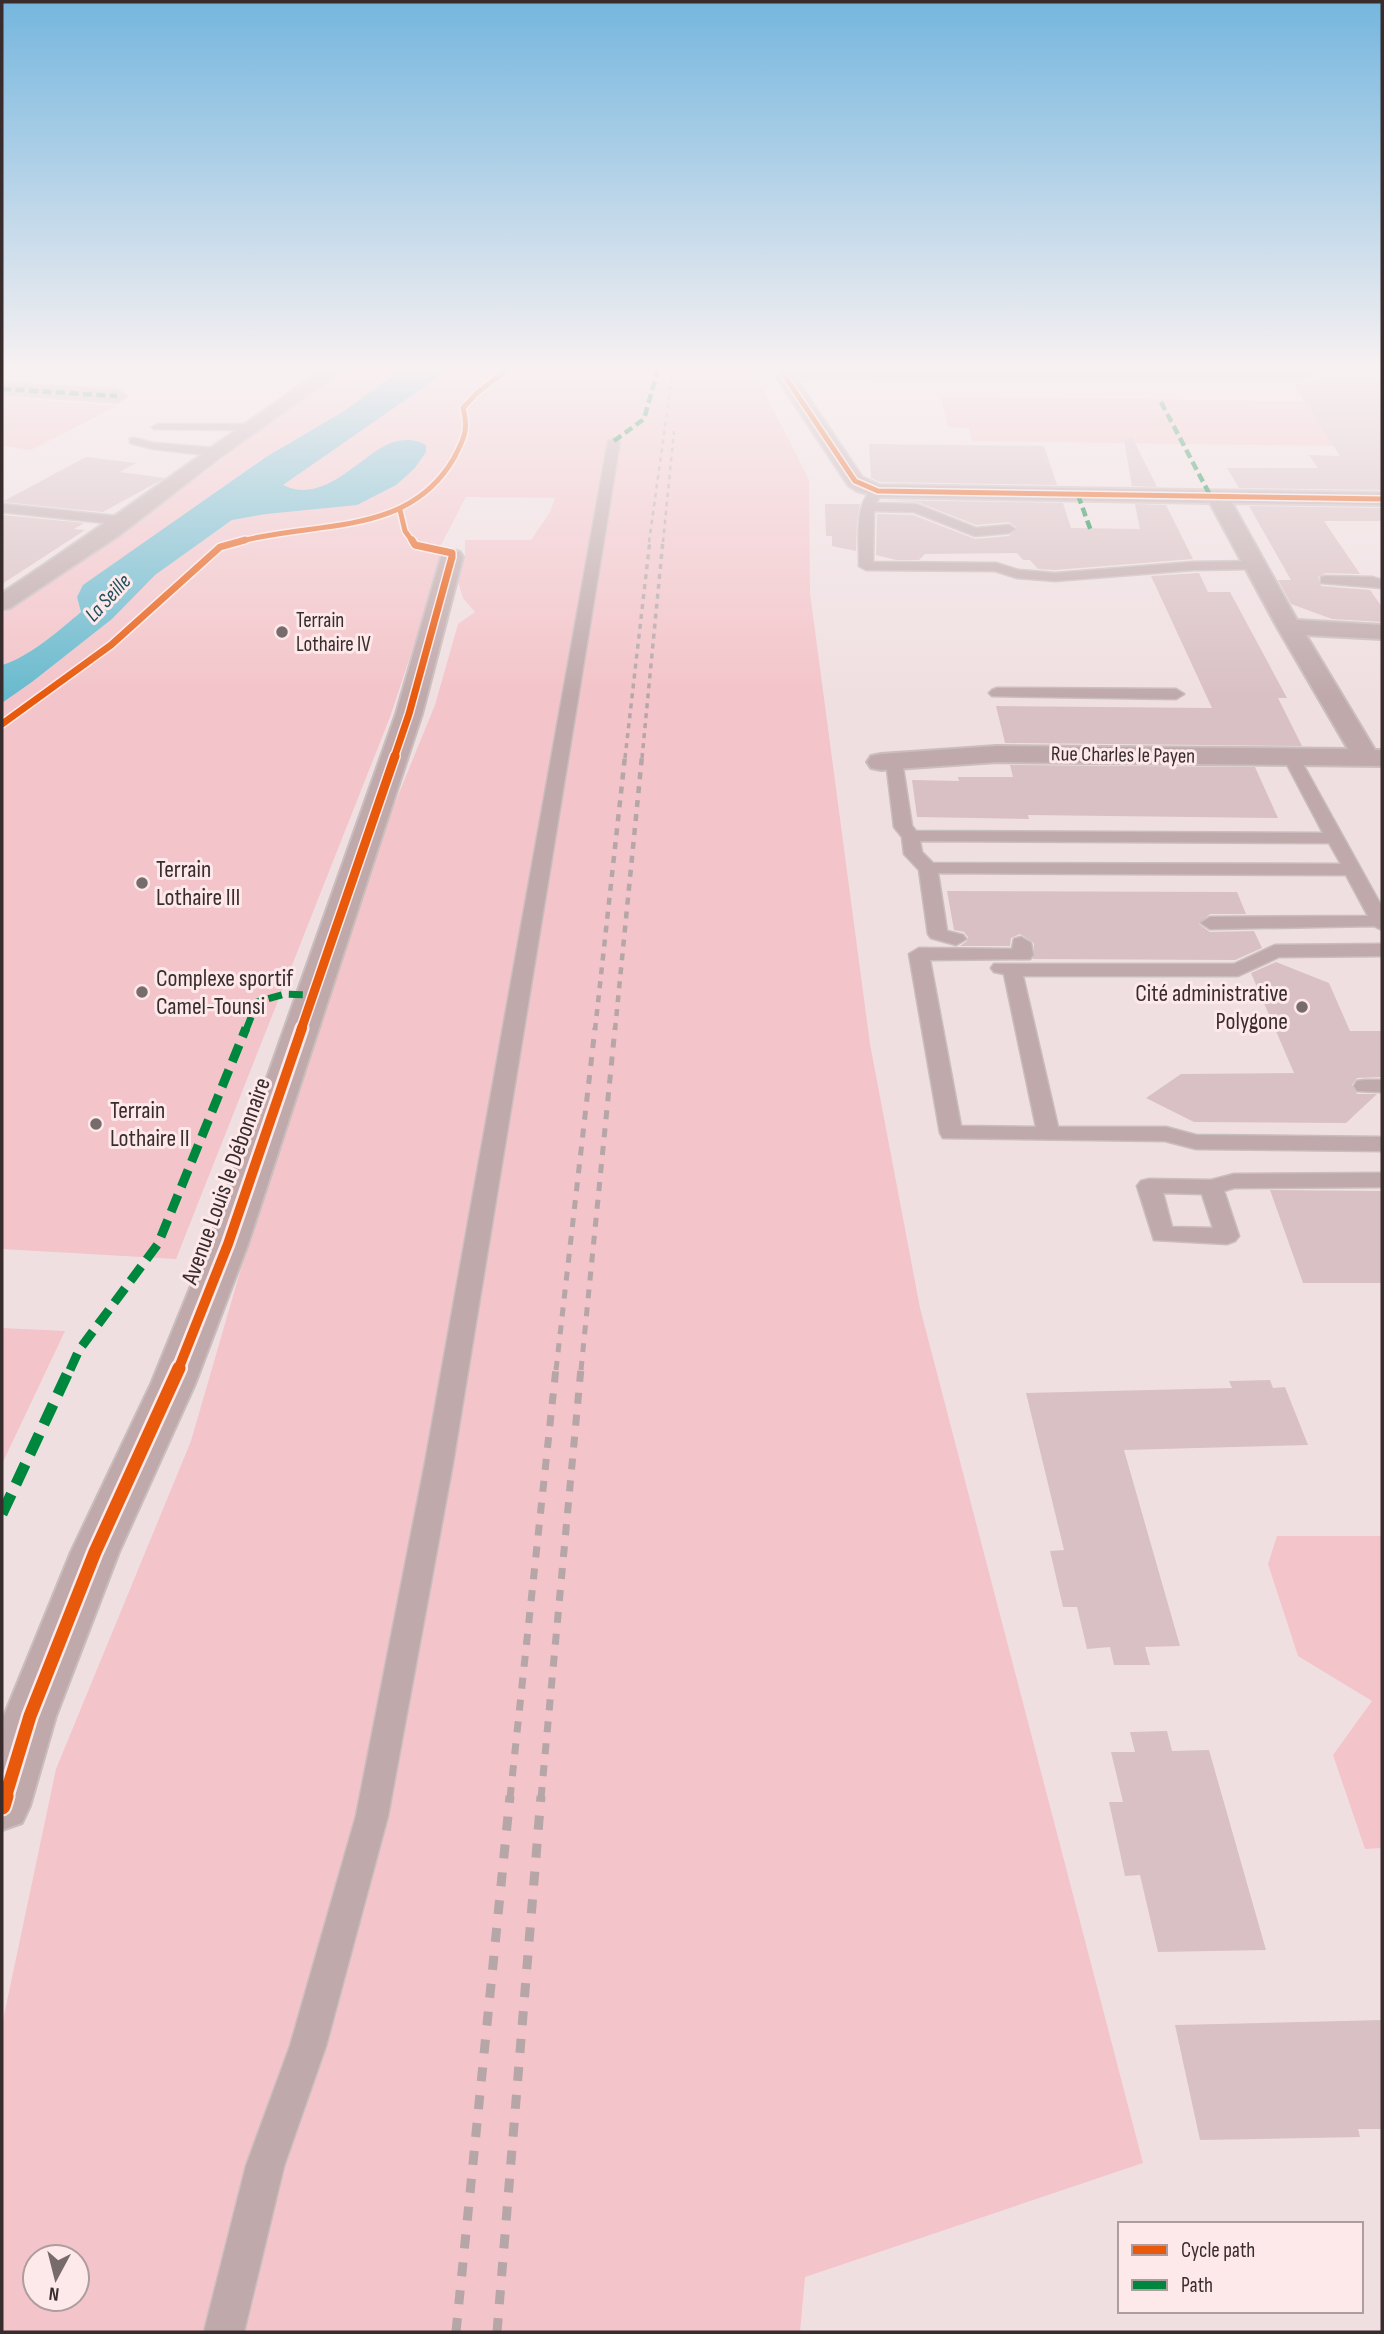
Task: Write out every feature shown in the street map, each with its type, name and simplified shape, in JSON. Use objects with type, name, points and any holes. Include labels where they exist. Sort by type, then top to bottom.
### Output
[{"type":"street","points":[[2,603],[125,520],[181,478]]},
{"type":"street","points":[[853,478],[874,499],[1382,499]]},
{"type":"street","name":"Rue Charles le Payen","points":[[1218,497],[1289,627],[1374,758]]},
{"type":"street","name":"Avenue Louis le Débonnaire","points":[[2,1806],[30,1716],[95,1552],[173,1384],[228,1244],[410,714],[452,557]]},
{"type":"street","points":[[1289,627],[1382,632]]},
{"type":"street","name":"Rue Charles le Payen","points":[[887,762],[997,754],[1374,758]]},
{"type":"lane","points":[[224,2332],[265,2166],[308,2046],[372,1816],[439,1463],[608,478]]},
{"type":"lane","points":[[1009,529],[975,532],[915,508],[874,499],[866,566],[996,567],[1017,574],[1055,577],[1194,566],[1255,565]]},
{"type":"lane","points":[[2,508],[125,520]]},
{"type":"lane","points":[[1325,580],[1360,580],[1378,590]]},
{"type":"lane","points":[[997,693],[1176,694]]},
{"type":"lane","points":[[1210,923],[1381,922],[1291,757]]},
{"type":"lane","points":[[887,762],[902,827],[912,836],[1335,838]]},
{"type":"lane","points":[[912,836],[913,854],[928,868],[938,934],[956,939]]},
{"type":"lane","points":[[928,868],[1353,870]]},
{"type":"lane","points":[[1021,943],[1024,955],[919,954],[951,1133],[1166,1134],[1196,1142],[1382,1144]]},
{"type":"lane","points":[[921,967],[1238,970],[1275,951],[1382,950]]},
{"type":"lane","points":[[1016,968],[1013,976],[1049,1134]]},
{"type":"lane","points":[[1212,1187],[1234,1181],[1382,1180]]},
{"type":"shaded area","points":[[197,478],[236,478],[84,585],[77,597],[81,612],[34,649],[2,665],[2,614]]},
{"type":"shaded area","points":[[293,478],[808,478],[810,593],[870,1044],[920,1308],[1143,2163],[805,2277],[800,2332],[2,2332],[2,2025],[56,1769],[191,1441],[271,1165],[377,847],[435,705],[458,624],[475,612],[463,598],[451,558],[465,559],[465,540],[531,540],[550,512],[555,498],[466,497],[439,549],[452,557],[443,557],[390,717],[176,1259],[2,1249],[2,703],[112,619],[154,575]]},
{"type":"shaded area","points":[[2,1328],[65,1331],[2,1464]]},
{"type":"shaded area","points":[[1277,1536],[1382,1536],[1382,1848],[1365,1849],[1333,1755],[1372,1701],[1298,1656],[1268,1564]]},
{"type":"water","name":"La Seille","points":[[236,478],[293,478],[283,485],[298,490],[326,485],[339,478],[404,478],[396,485],[357,505],[232,520],[155,575],[112,619],[2,703],[2,665],[34,649],[81,612],[77,597],[83,585]]},
{"type":"building","points":[[47,478],[165,478],[103,512],[2,502]]},
{"type":"building","points":[[871,478],[1055,478],[1057,485],[880,482]]},
{"type":"building","points":[[1131,478],[1152,478],[1157,487],[1132,486]]},
{"type":"building","points":[[1233,478],[1382,478],[1382,490],[1239,488]]},
{"type":"building","points":[[881,500],[1063,503],[1071,528],[1140,529],[1135,504],[1166,505],[1193,559],[1055,570],[1038,569],[1030,560],[1023,560],[1017,553],[925,554],[919,560],[896,560],[876,555],[877,514],[913,515],[975,539],[1009,536],[1017,528],[1009,522],[976,525],[917,502]]},
{"type":"building","points":[[825,504],[860,504],[856,551],[832,546],[832,536],[826,536]]},
{"type":"building","points":[[1249,506],[1382,508],[1382,521],[1324,521],[1360,574],[1326,573],[1318,577],[1321,586],[1370,590],[1382,607],[1382,622],[1332,619],[1291,604],[1278,580],[1291,580]]},
{"type":"building","points":[[2,515],[84,523],[74,529],[85,530],[2,584]]},
{"type":"building","points":[[1199,573],[1208,592],[1230,592],[1287,698],[1278,698],[1302,746],[1005,743],[996,706],[1212,708],[1151,576]]},
{"type":"building","points":[[1010,765],[1255,767],[1278,818],[1028,815],[1029,819],[917,817],[912,780],[959,781],[958,777],[1013,777]]},
{"type":"building","points":[[947,891],[1237,892],[1246,914],[1210,914],[1199,924],[1210,932],[1254,931],[1262,948],[1235,960],[1033,959],[1034,943],[1020,934],[1011,938],[1010,946],[960,946],[968,937],[964,932],[954,930]]},
{"type":"building","points":[[1276,962],[1329,983],[1350,1031],[1382,1031],[1382,1077],[1357,1078],[1352,1085],[1357,1094],[1377,1094],[1346,1123],[1194,1122],[1146,1098],[1181,1074],[1294,1073],[1251,973]]},
{"type":"building","points":[[1270,1190],[1382,1191],[1382,1283],[1303,1283]]},
{"type":"building","points":[[1270,1380],[1273,1388],[1285,1387],[1308,1445],[1124,1450],[1180,1646],[1145,1647],[1150,1665],[1114,1665],[1110,1647],[1087,1649],[1077,1607],[1063,1607],[1050,1551],[1064,1550],[1026,1393],[1232,1388],[1229,1381]]},
{"type":"building","points":[[1167,1731],[1172,1751],[1209,1750],[1266,1950],[1158,1952],[1140,1875],[1125,1876],[1109,1802],[1123,1802],[1111,1752],[1135,1752],[1130,1732]]},
{"type":"building","points":[[1382,2020],[1382,2129],[1358,2129],[1360,2137],[1200,2140],[1175,2025]]},
{"type":"railway","points":[[649,542],[658,478]]},
{"type":"railway","points":[[663,542],[669,478]]},
{"type":"railway","points":[[625,758],[650,540]]},
{"type":"railway","points":[[642,758],[663,540]]},
{"type":"railway","points":[[595,1030],[625,756]]},
{"type":"railway","points":[[615,1030],[642,756]]},
{"type":"railway","points":[[556,1370],[595,1028]]},
{"type":"railway","points":[[581,1370],[615,1028]]},
{"type":"railway","points":[[510,1798],[556,1368]]},
{"type":"railway","points":[[541,1798],[581,1368]]},
{"type":"railway","points":[[456,2332],[510,1796]]},
{"type":"railway","points":[[497,2332],[541,1796]]},
{"type":"marked path","points":[[1201,478],[1211,497]]},
{"type":"marked path","points":[[1078,495],[1091,531]]},
{"type":"marked path","points":[[2,1514],[79,1350],[158,1244],[257,1002],[285,994],[313,995]]},
{"type":"cycle path","points":[[2,724],[111,645],[220,547],[256,537],[355,523],[400,510],[418,500],[442,478]]},
{"type":"cycle path","points":[[853,478],[864,487],[878,491],[1382,499]]},
{"type":"cycle path","points":[[2,1806],[30,1716],[95,1552],[173,1384],[228,1244],[409,714],[452,553],[415,545],[405,531],[400,510]]},
{"type":"place","name":"Terrain Lothaire IV","points":[[282,632]]},
{"type":"place","name":"Terrain Lothaire III","points":[[142,883]]},
{"type":"place","name":"Complexe sportif Camel-Tounsi","points":[[142,992]]},
{"type":"place","name":"Cité administrative Polygone","points":[[1302,1007]]},
{"type":"place","name":"Terrain Lothaire II","points":[[96,1124]]}]
